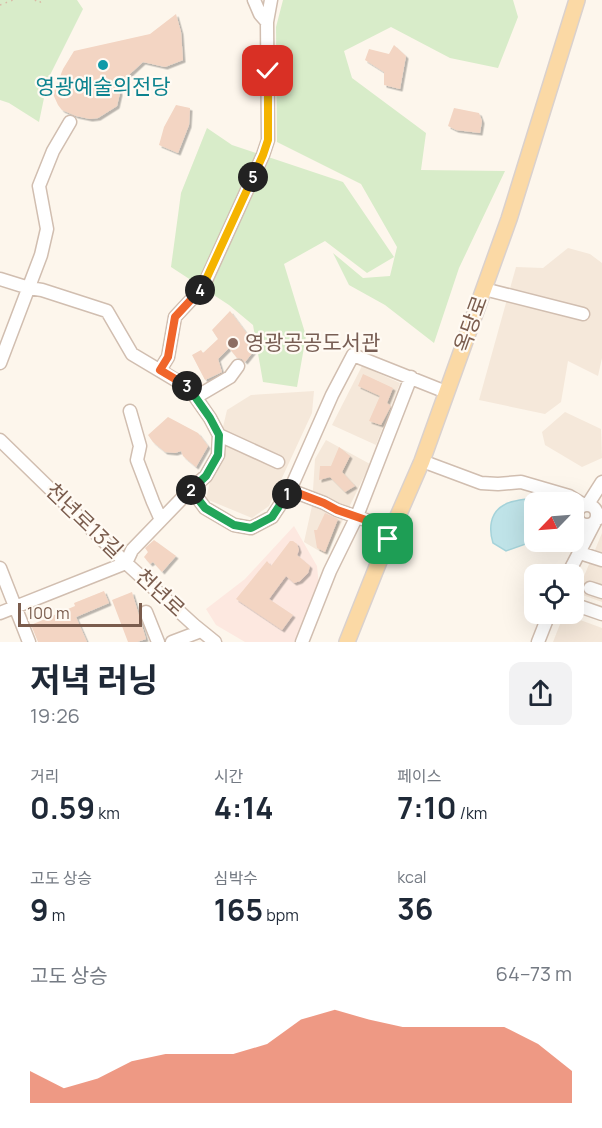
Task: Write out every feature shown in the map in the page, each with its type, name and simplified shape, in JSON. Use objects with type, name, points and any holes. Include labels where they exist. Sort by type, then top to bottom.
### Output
[{"type":"main road","name":"옥당로","points":[[347,642],[422,460],[484,289],[509,219],[577,0]]},
{"type":"street","points":[[254,0],[260,14],[267,22]]},
{"type":"street","points":[[160,370],[168,357],[175,317],[203,286],[268,140],[267,22],[271,0]]},
{"type":"street","points":[[0,363],[41,255],[47,229],[39,186],[53,151],[70,122]]},
{"type":"street","points":[[0,279],[107,311],[132,354],[189,388],[219,435],[278,462]]},
{"type":"street","points":[[484,289],[583,314]]},
{"type":"street","points":[[190,489],[205,508],[234,525],[251,528],[272,517],[290,490],[332,395],[353,355],[446,392]]},
{"type":"street","points":[[196,397],[230,377],[238,366]]},
{"type":"street","points":[[302,642],[327,580],[357,516],[411,377]]},
{"type":"street","points":[[130,411],[140,446],[137,460],[161,520]]},
{"type":"street","name":"천년로13길","points":[[0,440],[126,563],[132,550],[190,489],[206,476],[218,455],[219,435]]},
{"type":"street","points":[[422,460],[481,483],[521,482],[556,492]]},
{"type":"street","points":[[584,507],[602,482]]},
{"type":"street","points":[[546,489],[551,492]]},
{"type":"street","points":[[290,490],[337,510],[392,529]]},
{"type":"street","points":[[584,544],[599,515],[602,492]]},
{"type":"street","points":[[584,511],[594,507],[599,515]]},
{"type":"street","points":[[584,525],[591,525],[599,515]]},
{"type":"street","points":[[573,564],[580,552],[602,560]]},
{"type":"street","name":"천년로","points":[[0,613],[126,563],[215,642]]},
{"type":"street","points":[[0,568],[29,642]]},
{"type":"street","points":[[590,588],[602,592]]},
{"type":"street","points":[[584,608],[602,614]]},
{"type":"street","points":[[146,612],[158,642]]},
{"type":"street","points":[[538,642],[545,624]]},
{"type":"street","points":[[172,642],[201,631]]},
{"type":"path","points":[[0,5],[13,0]]},
{"type":"path","points":[[35,0],[38,3],[45,0]]},
{"type":"shaded area","points":[[568,248],[590,254],[602,263],[602,358],[598,376],[568,361],[561,402],[545,414],[479,400],[516,267],[543,268]]},
{"type":"shaded area","points":[[362,366],[400,383],[376,445],[332,425]]},
{"type":"shaded area","points":[[314,391],[312,413],[269,506],[252,518],[206,499],[227,410],[251,395]]},
{"type":"shaded area","points":[[565,412],[601,429],[602,458],[582,467],[545,445],[542,432]]},
{"type":"shaded area","points":[[326,440],[370,464],[326,555],[304,542],[312,506],[315,459]]},
{"type":"shaded area","points":[[294,526],[317,566],[319,586],[294,642],[245,642],[216,625],[206,609],[245,579]]},
{"type":"shaded area","points":[[602,533],[602,602],[584,596],[584,576]]},
{"type":"shaded area","points":[[584,621],[602,628],[602,642],[553,642],[560,624],[584,624]]},
{"type":"green space","points":[[0,0],[77,0],[83,9],[48,79],[39,122],[9,103],[0,100]]},
{"type":"green space","points":[[283,0],[513,0],[518,17],[498,68],[450,58],[391,27],[344,51],[352,78],[426,133],[421,170],[505,171],[459,268],[434,343],[385,305],[349,285],[333,253],[363,278],[390,276],[397,247],[361,184],[277,142],[276,27]]},
{"type":"green space","points":[[207,128],[232,145],[343,182],[394,257],[367,273],[325,241],[284,264],[306,336],[297,387],[263,382],[253,325],[229,305],[171,267],[181,193]]},
{"type":"water","points":[[524,500],[524,545],[506,551],[493,543],[491,522],[499,508]]},
{"type":"building","name":"영광예술의전당","points":[[176,14],[181,32],[183,60],[165,67],[143,62],[119,84],[120,93],[117,106],[98,118],[76,116],[62,110],[53,94],[63,69],[74,51],[150,34]]},
{"type":"building","points":[[394,45],[406,56],[400,89],[384,85],[384,72],[365,60],[369,49],[389,54]]},
{"type":"building","points":[[176,105],[190,108],[189,125],[178,153],[159,145],[164,127]]},
{"type":"building","points":[[454,108],[479,113],[482,121],[480,133],[456,130],[448,126]]},
{"type":"building","name":"영광공공도서관","points":[[230,311],[257,347],[245,362],[237,358],[229,348],[218,359],[222,372],[205,380],[192,355],[201,350],[203,353],[218,339],[212,330]]},
{"type":"building","points":[[363,374],[393,388],[387,403],[391,406],[381,425],[369,421],[380,396],[358,386]]},
{"type":"building","points":[[168,417],[198,433],[208,446],[196,467],[183,456],[181,451],[165,452],[148,435]]},
{"type":"building","points":[[339,447],[350,456],[342,472],[355,486],[345,492],[330,477],[319,480],[320,466],[331,466]]},
{"type":"building","points":[[325,513],[338,519],[325,552],[317,548],[314,530],[317,530]]},
{"type":"building","points":[[154,540],[176,556],[162,572],[153,562],[150,564],[144,557],[148,552],[145,548]]},
{"type":"building","points":[[290,541],[297,544],[299,550],[297,555],[310,566],[308,573],[300,581],[294,583],[286,576],[269,599],[293,615],[282,630],[236,599],[267,561],[271,566]]},
{"type":"building","points":[[104,591],[109,603],[76,617],[87,642],[38,642],[31,625]]},
{"type":"building","points":[[132,592],[146,639],[137,642],[128,642],[112,600]]},
{"type":"place","name":"영광예술의전당","points":[[103,65]]},
{"type":"place","name":"영광공공도서관","points":[[233,343]]},
{"type":"route","points":[[268,71],[268,140],[263,155],[203,286],[175,317],[168,357],[160,370],[189,388],[219,435],[218,455],[206,476],[190,489],[205,508],[234,525],[251,528],[272,517],[290,490],[337,510],[392,529],[388,539]]}]
